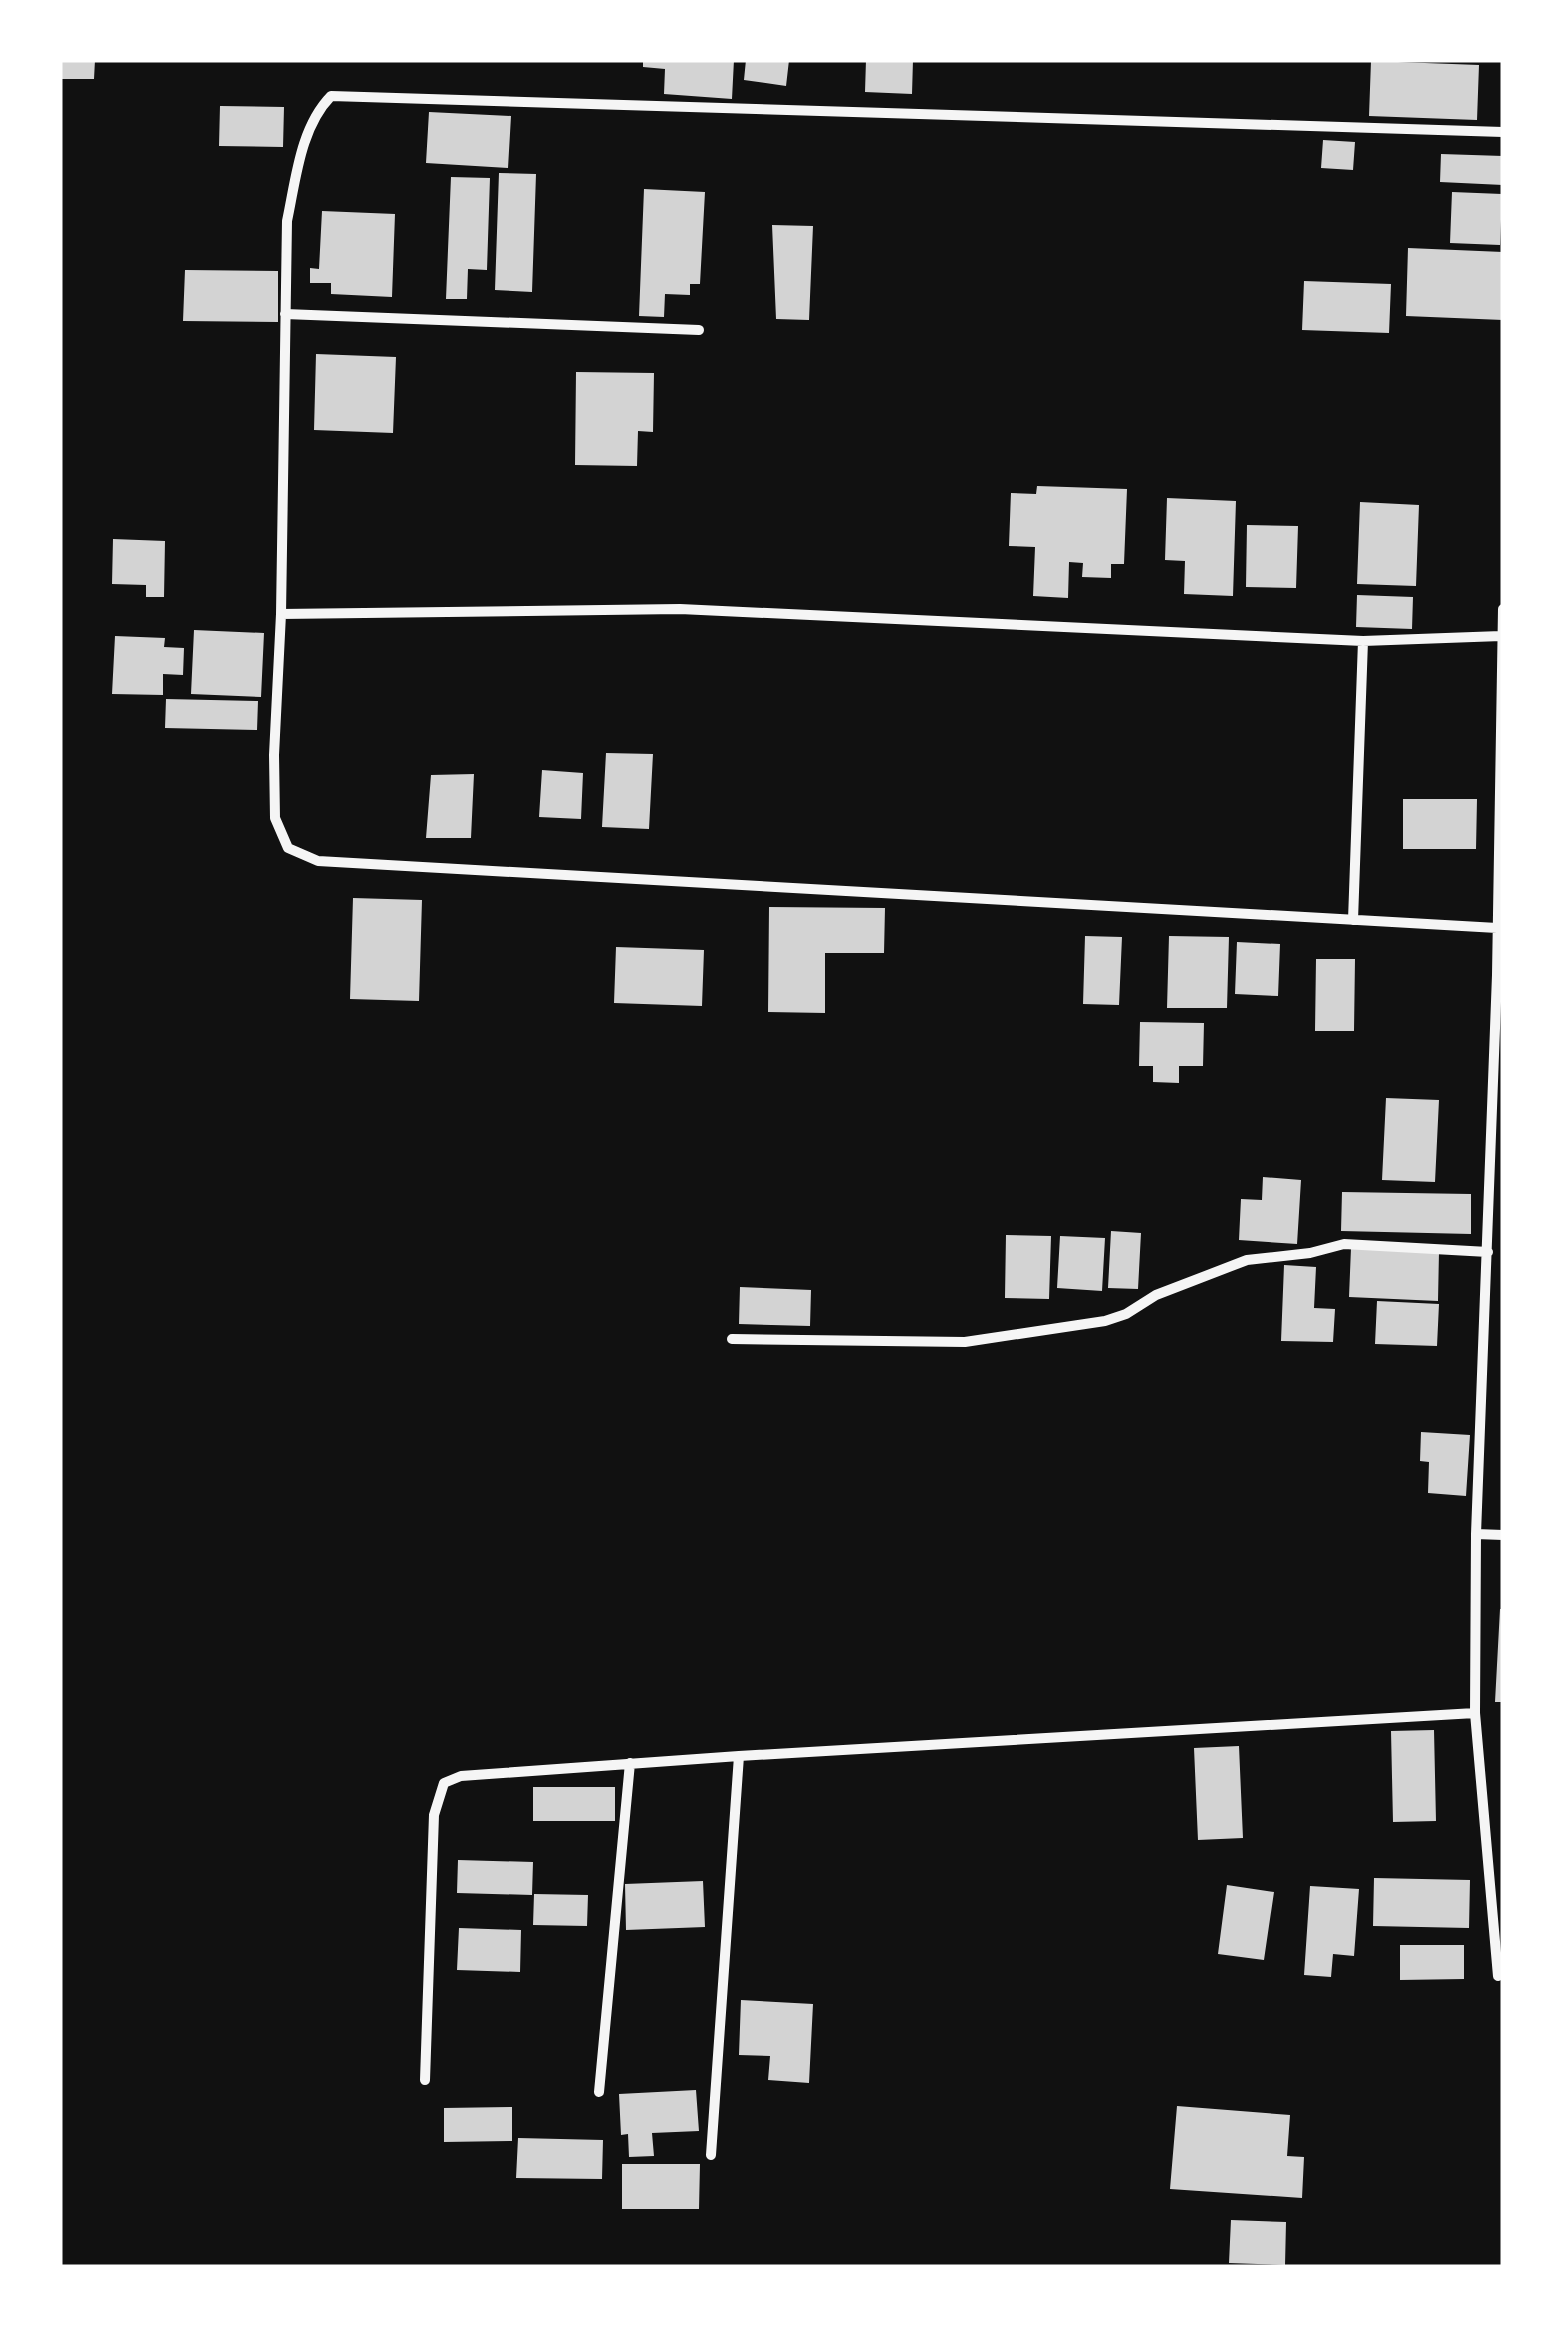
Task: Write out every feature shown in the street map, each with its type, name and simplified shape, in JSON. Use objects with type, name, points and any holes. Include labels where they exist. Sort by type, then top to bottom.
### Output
[{"type":"street","points":[[1497,928],[318,861],[288,848],[276,818],[274,755],[287,221],[296,174],[316,112],[330,96],[1503,132]]},
{"type":"street","points":[[285,314],[699,330]]},
{"type":"street","points":[[280,614],[680,609],[1362,640],[1501,636]]},
{"type":"street","points":[[1498,1976],[1476,1713],[1476,1534],[1500,975],[1497,928],[1503,609]]},
{"type":"street","points":[[1354,920],[1362,640]]},
{"type":"street","points":[[732,1339],[965,1342],[1105,1321],[1126,1314],[1156,1295],[1247,1260],[1310,1253],[1344,1244],[1488,1252]]},
{"type":"street","points":[[1476,1534],[1503,1535]]},
{"type":"street","points":[[424,2080],[434,1815],[444,1783],[460,1776],[1476,1713]]},
{"type":"street","points":[[711,2155],[738,1756]]},
{"type":"street","points":[[599,2092],[630,1763]]},
{"type":"building","points":[[60,60],[95,60],[94,79],[60,79]]},
{"type":"building","points":[[643,60],[734,60],[732,99],[664,94],[665,69],[643,67]]},
{"type":"building","points":[[746,60],[789,60],[786,86],[744,80]]},
{"type":"building","points":[[866,60],[913,60],[912,94],[865,92]]},
{"type":"building","points":[[1371,61],[1479,65],[1477,120],[1369,116]]},
{"type":"building","points":[[220,106],[284,107],[283,147],[219,146]]},
{"type":"building","points":[[429,112],[511,116],[508,168],[426,163]]},
{"type":"building","points":[[1323,140],[1355,142],[1353,170],[1321,168]]},
{"type":"building","points":[[1441,154],[1503,156],[1503,185],[1440,182]]},
{"type":"building","points":[[499,173],[536,174],[532,292],[495,290]]},
{"type":"building","points":[[451,177],[490,178],[487,270],[468,269],[467,299],[446,299]]},
{"type":"building","points":[[644,189],[705,192],[700,284],[690,284],[690,295],[665,294],[664,317],[639,316]]},
{"type":"building","points":[[1452,192],[1502,194],[1500,245],[1450,243]]},
{"type":"building","points":[[322,211],[395,214],[392,297],[331,294],[331,283],[310,283],[310,268],[319,269]]},
{"type":"building","points":[[772,225],[813,226],[809,320],[776,319]]},
{"type":"building","points":[[1408,248],[1503,252],[1503,320],[1406,316]]},
{"type":"building","points":[[185,270],[278,271],[278,322],[183,321]]},
{"type":"building","points":[[1304,281],[1391,284],[1389,333],[1302,330]]},
{"type":"building","points":[[316,354],[396,357],[393,433],[314,430]]},
{"type":"building","points":[[576,372],[654,373],[653,432],[638,431],[637,466],[575,465]]},
{"type":"building","points":[[1037,486],[1127,489],[1124,564],[1111,564],[1111,578],[1082,577],[1083,563],[1069,562],[1068,598],[1033,596],[1035,547],[1009,546],[1011,493],[1036,494]]},
{"type":"building","points":[[1167,498],[1236,501],[1233,596],[1184,594],[1185,561],[1165,560]]},
{"type":"building","points":[[1360,502],[1419,505],[1416,586],[1357,584]]},
{"type":"building","points":[[1247,525],[1298,526],[1296,588],[1246,587]]},
{"type":"building","points":[[113,539],[165,541],[164,597],[146,597],[146,585],[112,584]]},
{"type":"building","points":[[1357,595],[1413,597],[1412,629],[1356,627]]},
{"type":"building","points":[[194,630],[264,633],[261,697],[191,694]]},
{"type":"building","points":[[115,636],[165,638],[164,647],[184,648],[183,675],[163,674],[163,695],[112,694]]},
{"type":"building","points":[[166,699],[258,701],[257,730],[165,728]]},
{"type":"building","points":[[606,753],[653,754],[649,829],[602,827]]},
{"type":"building","points":[[542,770],[583,773],[581,819],[539,817]]},
{"type":"building","points":[[474,774],[471,838],[426,838],[431,775]]},
{"type":"building","points":[[1403,799],[1477,799],[1476,849],[1403,849]]},
{"type":"building","points":[[353,898],[422,900],[419,1001],[350,999]]},
{"type":"building","points":[[769,907],[885,908],[884,953],[825,953],[825,1013],[768,1012]]},
{"type":"building","points":[[1085,936],[1122,937],[1119,1005],[1083,1004]]},
{"type":"building","points":[[1169,936],[1229,937],[1227,1008],[1167,1008]]},
{"type":"building","points":[[1237,942],[1280,944],[1278,996],[1235,994]]},
{"type":"building","points":[[616,947],[704,950],[702,1006],[614,1003]]},
{"type":"building","points":[[1316,959],[1355,959],[1354,1031],[1315,1031]]},
{"type":"building","points":[[1140,1022],[1204,1023],[1203,1066],[1179,1066],[1179,1083],[1153,1082],[1153,1066],[1139,1066]]},
{"type":"building","points":[[1386,1098],[1439,1100],[1435,1182],[1382,1180]]},
{"type":"building","points":[[1263,1177],[1301,1180],[1297,1244],[1239,1240],[1241,1199],[1262,1200]]},
{"type":"building","points":[[1342,1192],[1471,1194],[1471,1234],[1341,1231]]},
{"type":"building","points":[[1111,1231],[1141,1233],[1138,1289],[1108,1288]]},
{"type":"building","points":[[1006,1235],[1051,1236],[1049,1299],[1005,1298]]},
{"type":"building","points":[[1060,1236],[1105,1238],[1102,1291],[1057,1288]]},
{"type":"building","points":[[1351,1248],[1439,1252],[1438,1301],[1349,1297]]},
{"type":"building","points":[[1284,1265],[1316,1267],[1314,1308],[1335,1309],[1333,1342],[1281,1341]]},
{"type":"building","points":[[740,1287],[811,1290],[810,1326],[739,1324]]},
{"type":"building","points":[[1377,1301],[1439,1304],[1437,1346],[1375,1344]]},
{"type":"building","points":[[1421,1432],[1470,1435],[1466,1496],[1428,1493],[1429,1462],[1420,1461]]},
{"type":"building","points":[[1500,1609],[1503,1702],[1495,1702]]},
{"type":"building","points":[[1434,1730],[1436,1821],[1393,1822],[1391,1731]]},
{"type":"building","points":[[1239,1746],[1243,1838],[1198,1840],[1194,1748]]},
{"type":"building","points":[[533,1787],[615,1787],[615,1821],[533,1821]]},
{"type":"building","points":[[458,1860],[533,1862],[532,1895],[457,1893]]},
{"type":"building","points":[[1374,1878],[1470,1880],[1469,1928],[1373,1926]]},
{"type":"building","points":[[703,1881],[705,1927],[626,1930],[625,1884]]},
{"type":"building","points":[[1227,1885],[1274,1892],[1264,1960],[1218,1954]]},
{"type":"building","points":[[1310,1886],[1359,1889],[1354,1956],[1333,1954],[1331,1977],[1304,1975]]},
{"type":"building","points":[[534,1894],[588,1895],[587,1926],[533,1925]]},
{"type":"building","points":[[459,1928],[521,1930],[520,1972],[457,1970]]},
{"type":"building","points":[[1400,1945],[1464,1945],[1464,1979],[1400,1980]]},
{"type":"building","points":[[741,2000],[813,2004],[809,2083],[768,2080],[770,2056],[739,2055]]},
{"type":"building","points":[[696,2090],[699,2131],[652,2133],[654,2156],[629,2157],[628,2134],[621,2135],[619,2094]]},
{"type":"building","points":[[1177,2106],[1290,2115],[1287,2156],[1304,2157],[1302,2198],[1170,2189]]},
{"type":"building","points":[[512,2107],[512,2141],[444,2142],[444,2108]]},
{"type":"building","points":[[518,2138],[603,2140],[602,2179],[516,2178]]},
{"type":"building","points":[[622,2164],[700,2164],[699,2209],[622,2209]]},
{"type":"building","points":[[1231,2220],[1286,2222],[1285,2265],[1229,2263]]}]
